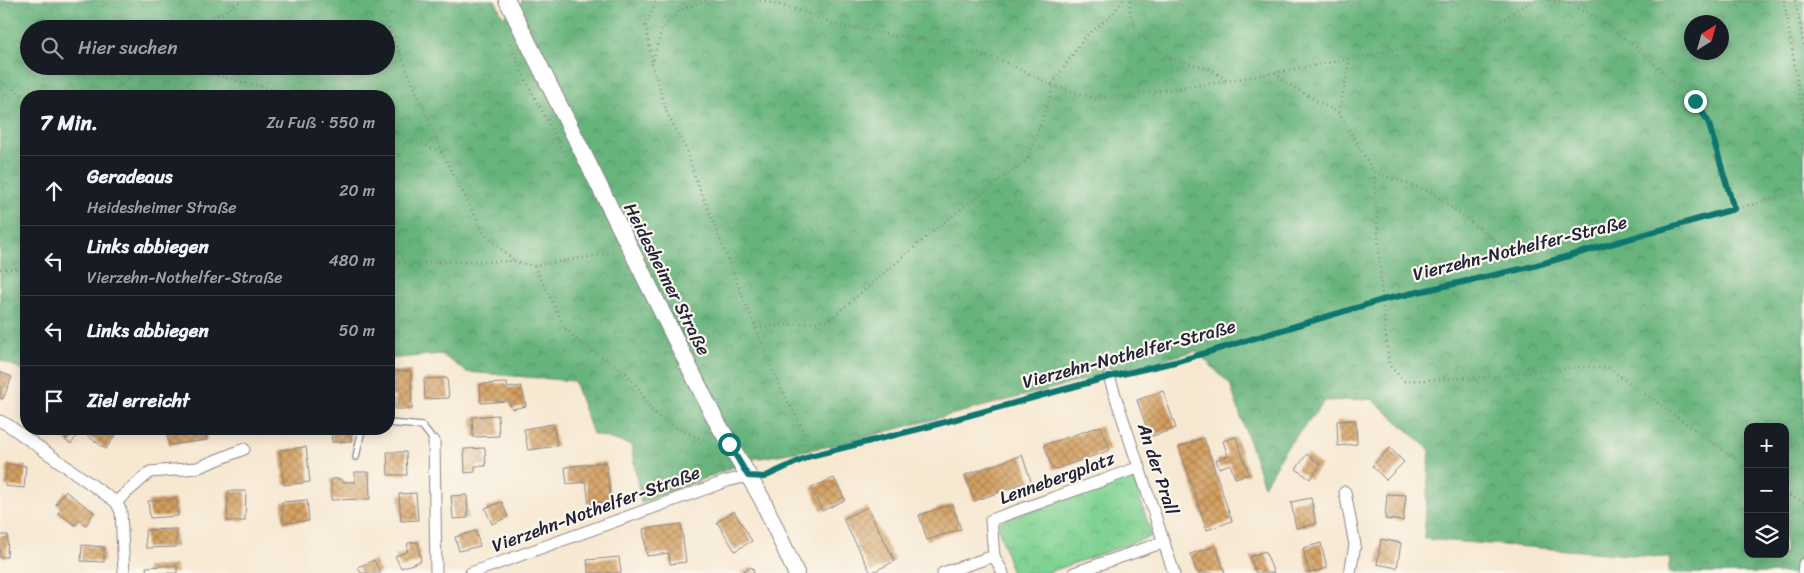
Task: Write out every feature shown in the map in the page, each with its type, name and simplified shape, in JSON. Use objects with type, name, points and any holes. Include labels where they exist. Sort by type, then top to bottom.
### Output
[{"type":"main road","name":"Heidesheimer Straße","points":[[507,0],[723,433],[756,487],[796,573]]},
{"type":"street","name":"An der Prall","points":[[1109,377],[1174,573]]},
{"type":"street","points":[[0,421],[20,434]]},
{"type":"street","points":[[22,435],[116,502],[121,510],[124,573]]},
{"type":"street","points":[[434,441],[436,573]]},
{"type":"street","points":[[116,502],[150,472],[197,468],[244,449]]},
{"type":"street","name":"Lennebergplatz","points":[[1003,573],[994,556],[991,520],[1140,467]]},
{"type":"street","name":"Vierzehn-Nothelfer-Straße","points":[[471,573],[727,481],[748,476]]},
{"type":"street","points":[[1345,492],[1355,545],[1350,573]]},
{"type":"street","points":[[1074,573],[1164,542]]},
{"type":"street","points":[[943,573],[994,556]]},
{"type":"street","points":[[1803,573],[1804,564]]},
{"type":"lane","points":[[395,424],[422,426],[434,441]]},
{"type":"lane","points":[[356,457],[361,435]]},
{"type":"path","points":[[211,20],[243,0]]},
{"type":"path","points":[[377,0],[386,20]]},
{"type":"path","points":[[656,0],[646,26],[652,64],[668,113],[686,149],[695,177],[782,389],[801,425],[810,456]]},
{"type":"path","points":[[652,64],[662,29],[680,10],[706,0]]},
{"type":"path","points":[[760,0],[805,12],[840,26],[941,43],[1000,60],[1053,85],[1097,99],[1228,81],[1416,45],[1457,50],[1485,40],[1497,24],[1521,7],[1535,0]]},
{"type":"path","points":[[756,328],[828,321],[944,222],[1028,159],[1053,85],[1086,36],[1112,15],[1122,0]]},
{"type":"path","points":[[1130,0],[1130,14],[1139,33],[1170,58],[1212,70],[1228,81]]},
{"type":"path","points":[[1549,0],[1571,4],[1600,20],[1636,47],[1695,101],[1708,121],[1734,209]]},
{"type":"path","points":[[1784,0],[1804,123]]},
{"type":"path","points":[[1795,0],[1804,45]]},
{"type":"path","points":[[395,42],[442,152],[484,233],[514,260]]},
{"type":"path","points":[[1339,114],[1350,59]]},
{"type":"path","points":[[1276,72],[1284,82],[1339,114],[1374,172],[1382,300],[1389,365],[1404,381],[1487,377],[1579,366],[1609,368],[1744,465]]},
{"type":"path","points":[[116,90],[131,75]]},
{"type":"path","points":[[214,75],[275,90]]},
{"type":"path","points":[[0,81],[20,93]]},
{"type":"path","points":[[395,133],[442,152]]},
{"type":"path","points":[[1374,172],[1431,192],[1530,267]]},
{"type":"path","name":"Vierzehn-Nothelfer-Straße","points":[[748,476],[764,477],[810,456],[923,428],[1109,377],[1175,362],[1382,300],[1530,267],[1804,191]]},
{"type":"path","points":[[395,262],[514,260],[534,266],[631,251]]},
{"type":"path","points":[[534,266],[566,329],[579,341],[627,374],[639,389],[650,408],[659,417],[684,432],[712,443]]},
{"type":"path","points":[[0,269],[20,268]]},
{"type":"path","points":[[1789,496],[1804,502]]},
{"type":"green space","points":[[0,0],[495,0],[503,17],[521,3],[522,0],[1804,0],[1804,573],[1668,573],[1670,558],[1424,539],[1430,450],[1372,399],[1325,401],[1284,451],[1264,486],[1230,384],[1196,351],[831,446],[754,459],[641,503],[631,445],[593,434],[574,381],[467,372],[441,354],[395,358],[395,90],[20,90],[20,368],[0,360]]},
{"type":"green space","points":[[1129,477],[1134,480],[1152,536],[1046,573],[1012,573],[998,526],[1001,521]]},
{"type":"building","points":[[395,371],[411,371],[412,409],[395,409]]},
{"type":"building","points":[[0,372],[12,377],[3,399],[0,398]]},
{"type":"building","points":[[447,378],[449,398],[425,399],[424,379]]},
{"type":"building","points":[[507,383],[508,388],[521,386],[526,406],[512,409],[508,401],[481,403],[480,384]]},
{"type":"building","points":[[1163,391],[1176,428],[1150,437],[1137,400]]},
{"type":"building","points":[[498,415],[499,436],[473,437],[472,417]]},
{"type":"building","points":[[1356,420],[1357,444],[1338,446],[1337,421]]},
{"type":"building","points":[[553,424],[557,446],[528,450],[524,429]]},
{"type":"building","points":[[1101,426],[1110,450],[1053,470],[1044,445]]},
{"type":"building","points":[[69,435],[77,435],[71,444],[65,440]]},
{"type":"building","points":[[86,435],[115,435],[106,449]]},
{"type":"building","points":[[167,435],[206,435],[207,440],[169,445]]},
{"type":"building","points":[[331,435],[351,435],[351,441],[332,442]]},
{"type":"building","points":[[1236,437],[1249,474],[1235,478],[1230,464],[1219,468],[1216,460],[1228,456],[1223,441]]},
{"type":"building","points":[[1204,438],[1232,521],[1207,530],[1179,447]]},
{"type":"building","points":[[306,447],[310,482],[284,485],[280,450]]},
{"type":"building","points":[[485,448],[486,466],[475,466],[475,472],[465,473],[464,449]]},
{"type":"building","points":[[1390,448],[1404,462],[1386,480],[1372,466]]},
{"type":"building","points":[[387,452],[406,452],[407,475],[388,475]]},
{"type":"building","points":[[1307,454],[1321,465],[1310,479],[1296,469]]},
{"type":"building","points":[[1022,455],[1031,481],[974,501],[965,475]]},
{"type":"building","points":[[606,462],[611,502],[589,504],[586,482],[567,484],[565,467]]},
{"type":"building","points":[[7,464],[26,466],[24,488],[5,486]]},
{"type":"building","points":[[355,472],[369,472],[370,499],[331,500],[331,479],[341,479],[341,482],[355,482]]},
{"type":"building","points":[[834,478],[845,500],[822,511],[811,488]]},
{"type":"building","points":[[65,491],[94,512],[86,525],[79,520],[75,525],[58,513],[62,508],[56,504]]},
{"type":"building","points":[[228,491],[246,491],[245,521],[227,521]]},
{"type":"building","points":[[416,493],[418,520],[401,521],[399,494]]},
{"type":"building","points":[[1387,494],[1406,495],[1403,521],[1385,519]]},
{"type":"building","points":[[467,495],[468,518],[453,519],[451,496]]},
{"type":"building","points":[[1311,498],[1316,524],[1296,528],[1291,502]]},
{"type":"building","points":[[176,499],[178,516],[150,518],[148,501]]},
{"type":"building","points":[[307,500],[309,521],[283,523],[282,502]]},
{"type":"building","points":[[502,502],[508,517],[492,524],[485,508]]},
{"type":"building","points":[[952,504],[961,529],[927,540],[919,515]]},
{"type":"building","points":[[867,507],[895,561],[871,573],[843,519]]},
{"type":"building","points":[[734,511],[752,541],[735,551],[717,522]]},
{"type":"building","points":[[681,524],[686,562],[670,564],[669,553],[647,556],[643,529]]},
{"type":"building","points":[[176,529],[176,547],[146,548],[145,530]]},
{"type":"building","points":[[476,531],[480,546],[459,551],[455,537]]},
{"type":"building","points":[[0,535],[8,535],[7,557],[0,557]]},
{"type":"building","points":[[1381,539],[1401,543],[1397,568],[1377,564]]},
{"type":"building","points":[[418,542],[421,561],[401,568],[395,556],[407,552],[408,543]]},
{"type":"building","points":[[1321,543],[1327,568],[1309,573],[1303,548]]},
{"type":"building","points":[[82,545],[104,547],[104,562],[81,561]]},
{"type":"building","points":[[1216,546],[1225,573],[1197,573],[1190,554]]},
{"type":"building","points":[[1265,551],[1274,573],[1256,573],[1250,557]]},
{"type":"building","points":[[619,557],[621,573],[589,573],[587,560]]},
{"type":"building","points":[[374,560],[381,573],[361,573],[358,567]]},
{"type":"building","points":[[177,565],[177,573],[147,573],[146,567]]},
{"type":"building","points":[[752,567],[754,573],[739,573]]},
{"type":"route","points":[[729,444],[748,476],[764,477],[810,456],[923,428],[1109,377],[1175,362],[1382,300],[1530,267],[1734,209],[1708,121],[1695,101]]}]
